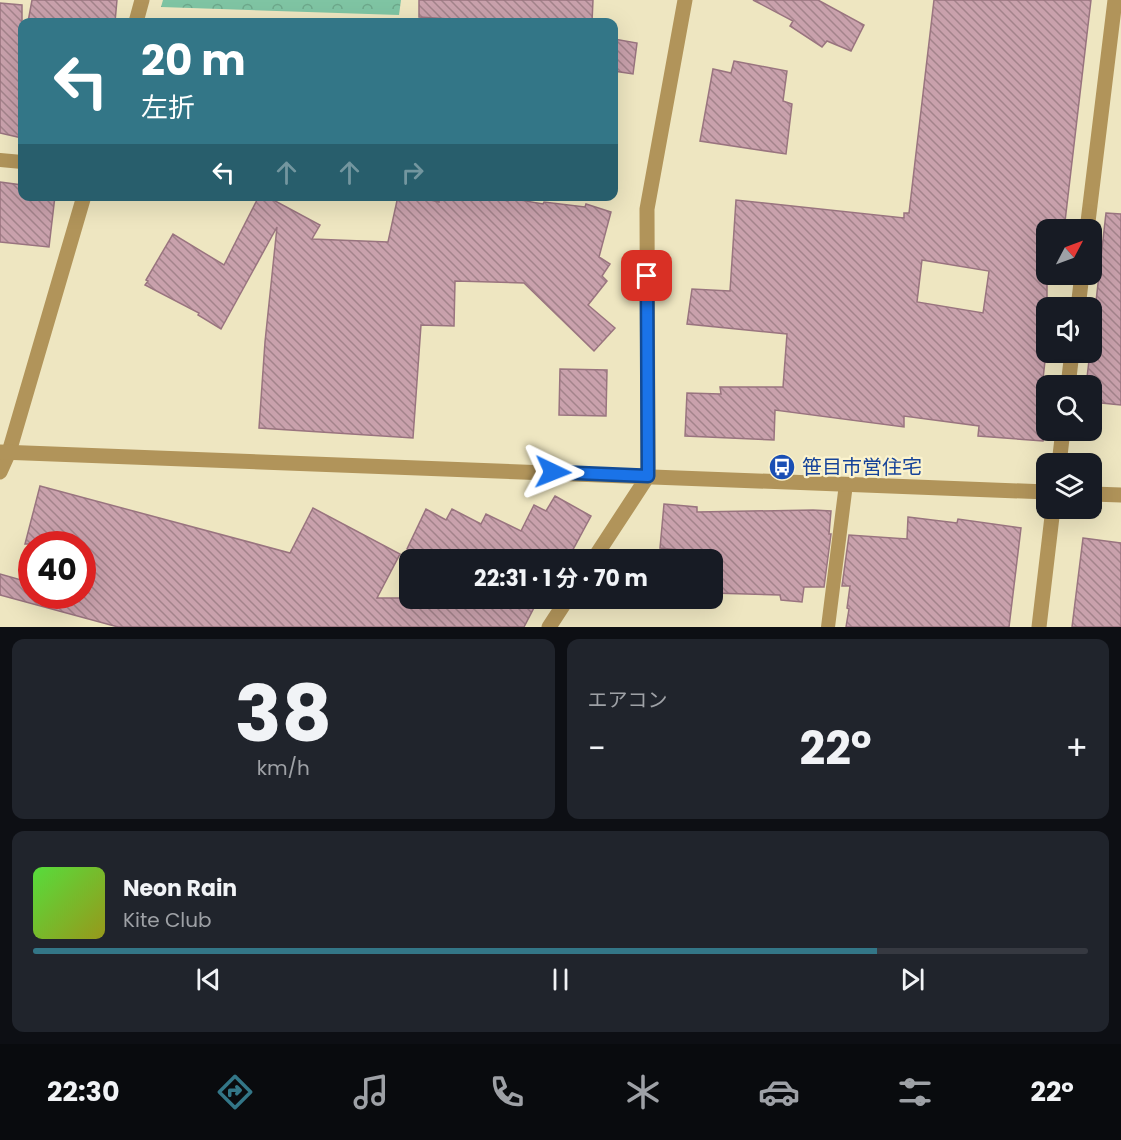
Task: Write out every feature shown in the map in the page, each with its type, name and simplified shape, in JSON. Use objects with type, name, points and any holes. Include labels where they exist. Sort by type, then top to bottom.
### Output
[{"type":"street","points":[[137,18],[142,0]]},
{"type":"street","points":[[601,549],[648,476],[646,209],[685,0]]},
{"type":"street","points":[[1088,219],[1115,0]]},
{"type":"street","points":[[0,472],[4,452],[82,201]]},
{"type":"street","points":[[4,452],[1036,492]]},
{"type":"street","points":[[1102,494],[1121,495]]},
{"type":"street","points":[[1039,627],[1052,519]]},
{"type":"street","points":[[549,627],[561,609]]},
{"type":"lane","points":[[0,160],[18,162]]},
{"type":"lane","points":[[828,627],[846,484]]},
{"type":"green space","points":[[163,0],[401,0],[399,15],[161,7]]},
{"type":"building","points":[[32,0],[117,0],[115,18],[29,18]]},
{"type":"building","points":[[419,0],[593,0],[592,18],[419,17]]},
{"type":"building","points":[[753,0],[818,0],[864,25],[851,51],[827,41],[822,47],[790,26],[793,21]]},
{"type":"building","points":[[934,0],[1091,0],[1065,219],[1036,219],[1036,285],[1047,285],[1047,297],[1036,297],[1036,363],[1045,363],[1043,375],[1036,375],[1036,440],[978,436],[979,426],[904,416],[904,427],[775,410],[774,440],[685,436],[687,393],[721,394],[720,387],[783,387],[787,334],[687,324],[692,289],[730,291],[736,200],[904,218],[904,213],[909,213]],"holes":[[[922,260],[989,271],[983,313],[917,302]]]},
{"type":"building","points":[[0,3],[22,5],[22,18],[18,18],[18,137],[0,133]]},
{"type":"building","points":[[618,40],[637,43],[633,74],[618,72]]},
{"type":"building","points":[[734,61],[787,71],[783,101],[792,104],[786,154],[700,141],[713,69],[731,73]]},
{"type":"building","points":[[0,182],[18,184],[18,201],[54,201],[49,247],[0,242]]},
{"type":"building","points":[[256,201],[275,201],[320,225],[312,239],[388,242],[397,201],[526,201],[585,207],[586,204],[611,212],[599,257],[610,264],[602,276],[607,281],[588,305],[615,328],[594,351],[524,283],[455,281],[454,326],[421,325],[413,438],[259,428],[277,227],[221,329],[198,315],[199,313],[145,285],[173,234],[224,265]]},
{"type":"building","points":[[1106,213],[1121,214],[1121,405],[1102,403],[1102,375],[1087,375],[1089,363],[1102,363],[1102,297],[1097,297],[1098,285],[1102,285],[1102,248]]},
{"type":"building","points":[[560,369],[607,370],[606,416],[559,415]]},
{"type":"building","points":[[40,486],[290,553],[313,508],[399,553],[377,598],[399,598],[399,609],[533,609],[524,627],[118,627],[52,609],[96,609],[96,531],[28,531]]},
{"type":"building","points":[[555,496],[591,516],[573,549],[407,549],[426,509],[446,520],[452,509],[481,524],[486,514],[521,531],[534,505],[546,511]]},
{"type":"building","points":[[664,504],[697,507],[697,512],[831,511],[829,534],[831,534],[824,587],[804,587],[802,602],[781,600],[780,595],[723,593],[723,549],[660,548]]},
{"type":"building","points":[[908,517],[957,523],[958,519],[1021,528],[1009,627],[846,627],[850,586],[842,586],[849,535],[907,539]]},
{"type":"building","points":[[1083,538],[1121,543],[1121,627],[1072,627]]},
{"type":"building","points":[[0,574],[18,579],[18,600],[0,595]]},
{"type":"place","name":"笹目市営住宅","points":[[782,467]]},
{"type":"route","points":[[553,472],[648,476],[647,276]]}]
